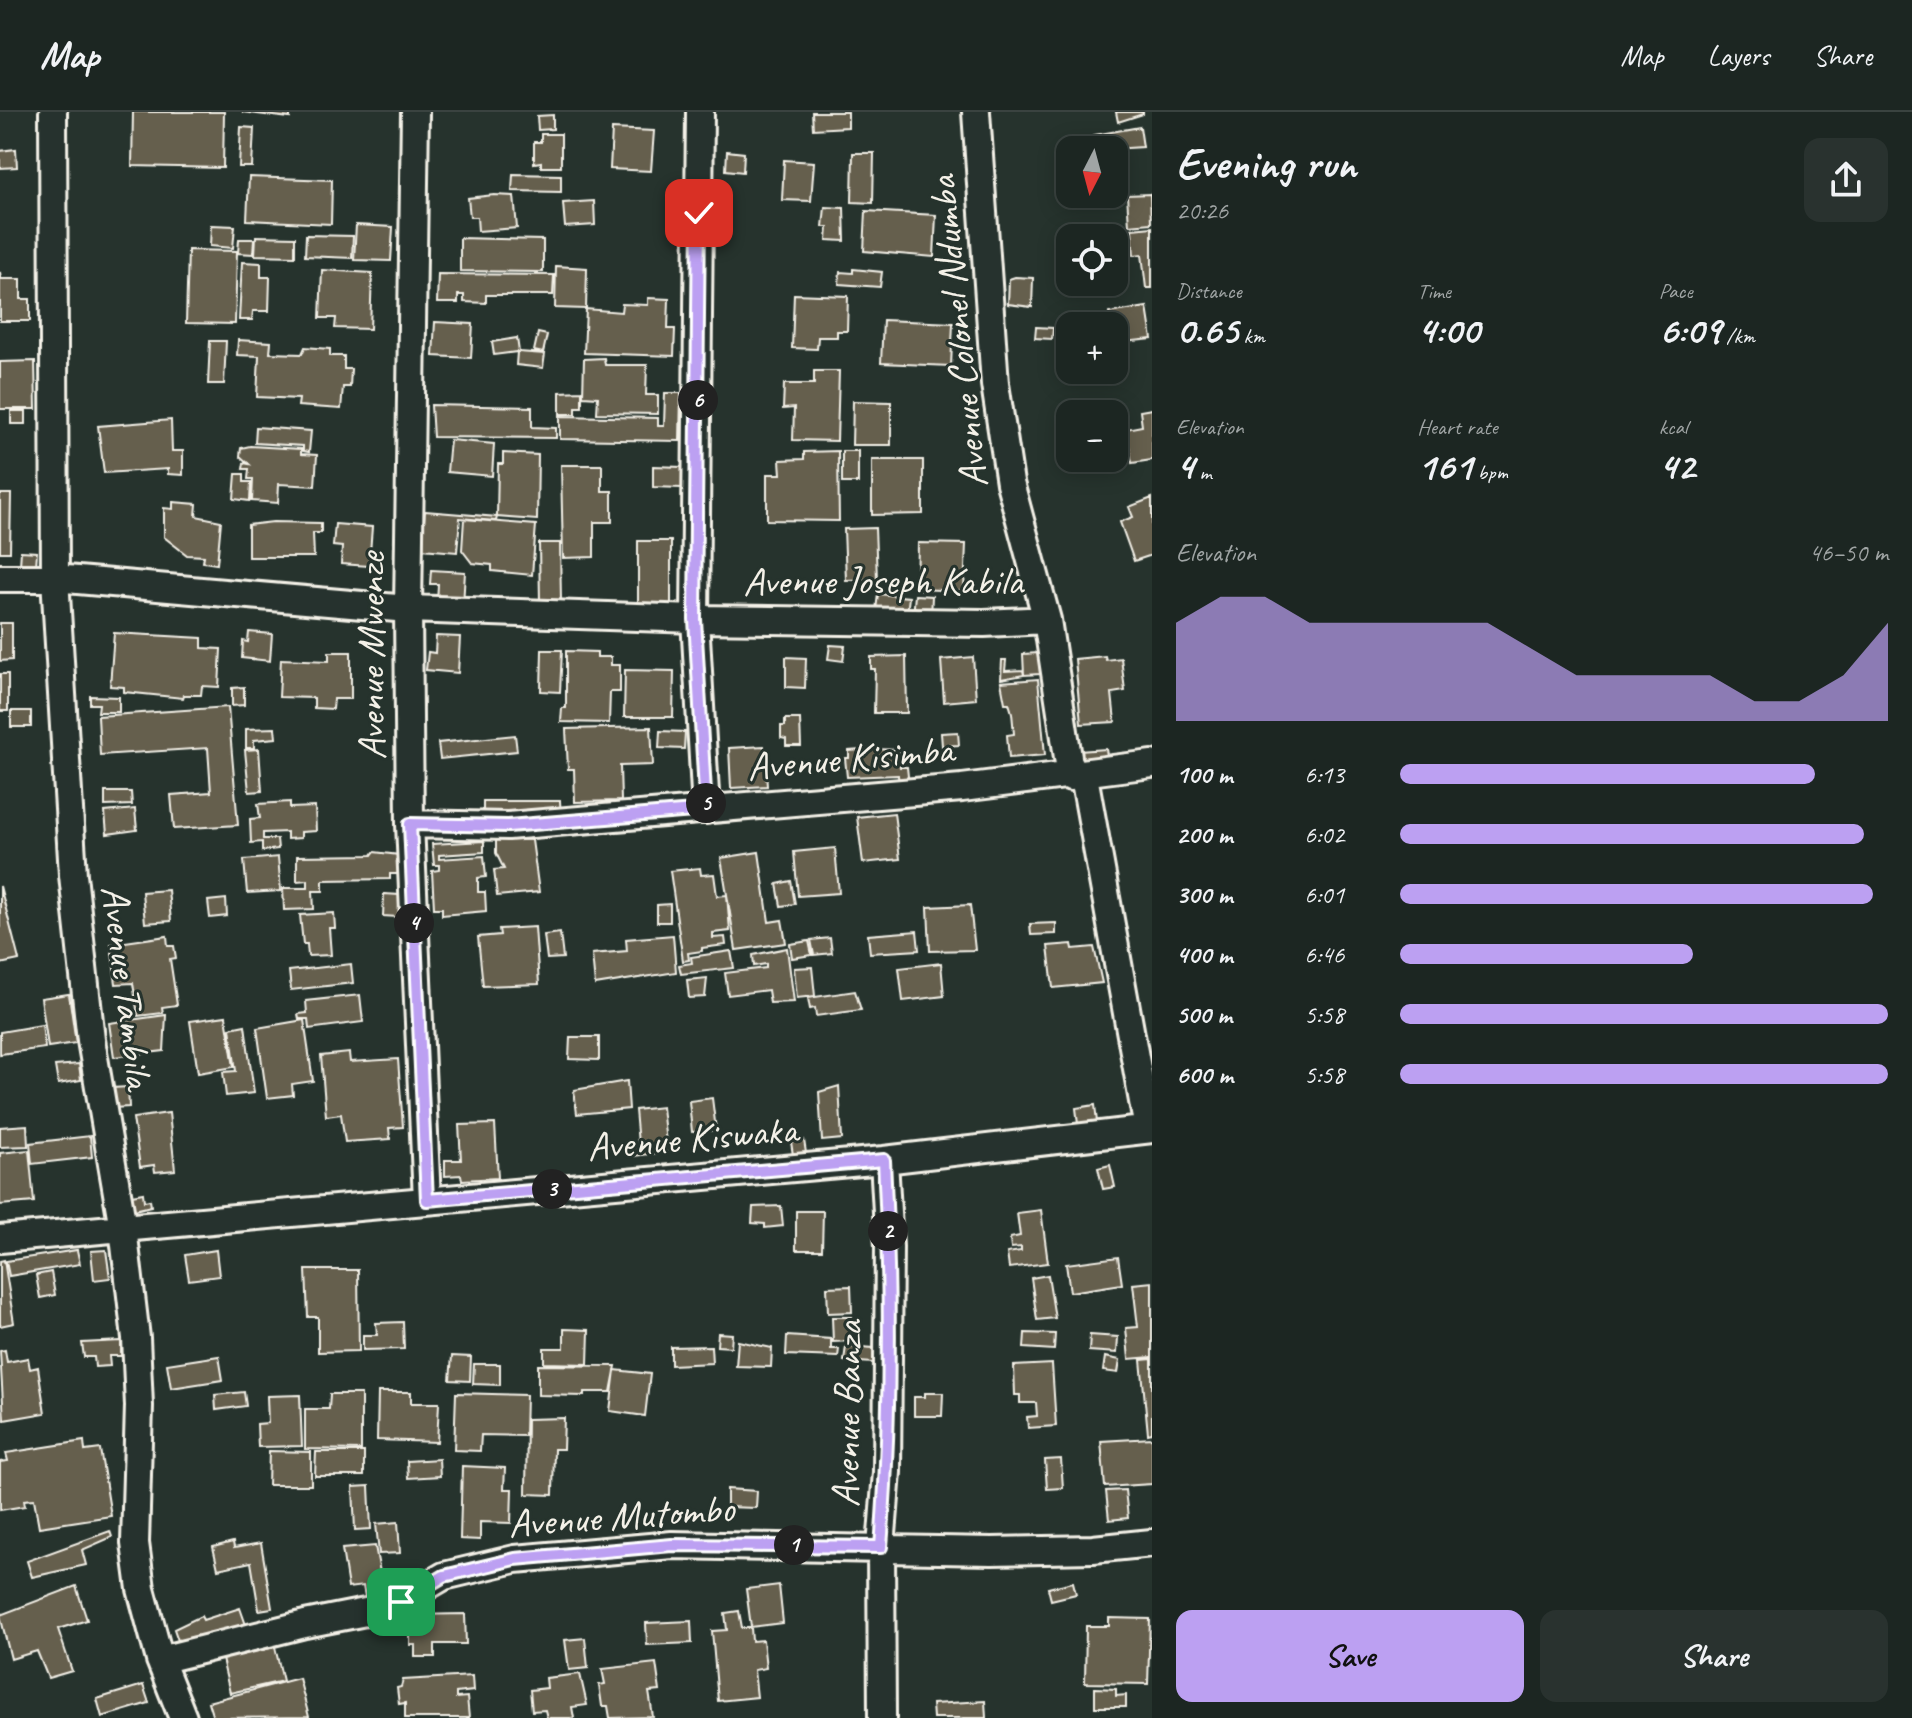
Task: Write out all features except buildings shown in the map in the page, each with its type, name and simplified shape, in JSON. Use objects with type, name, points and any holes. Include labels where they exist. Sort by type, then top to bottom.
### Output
[{"type":"street","name":"Avenue Tambila","points":[[53,112],[55,578],[73,875],[91,1040],[123,1228],[139,1406],[135,1543],[141,1589],[160,1660],[183,1718]]},
{"type":"street","name":"Avenue Mwenze","points":[[415,112],[408,609],[410,824],[427,1200]]},
{"type":"street","points":[[700,112],[695,619],[706,810]]},
{"type":"street","name":"Avenue Colonel Ndumba","points":[[976,112],[995,384],[1010,483],[1047,620],[1150,1129]]},
{"type":"street","name":"Avenue Joseph Kabila","points":[[0,578],[55,578],[408,609],[695,619],[984,623],[1047,620]]},
{"type":"street","name":"Avenue Kisimba","points":[[410,824],[508,826],[706,810],[1077,776],[1152,764]]},
{"type":"street","name":"Avenue Kiswaka","points":[[0,1239],[884,1160],[1150,1129]]},
{"type":"street","name":"Avenue Banza","points":[[882,1718],[881,1547],[887,1472],[889,1262],[884,1160]]},
{"type":"street","name":"Avenue Mutombo","points":[[160,1660],[305,1624],[391,1607],[444,1576],[515,1559],[672,1545],[1007,1551],[1152,1543]]},
{"type":"route","points":[[401,1602],[444,1576],[515,1559],[672,1545],[881,1547],[887,1472],[889,1247],[884,1160],[427,1200],[410,824],[508,826],[706,810],[695,619],[699,213]]}]
